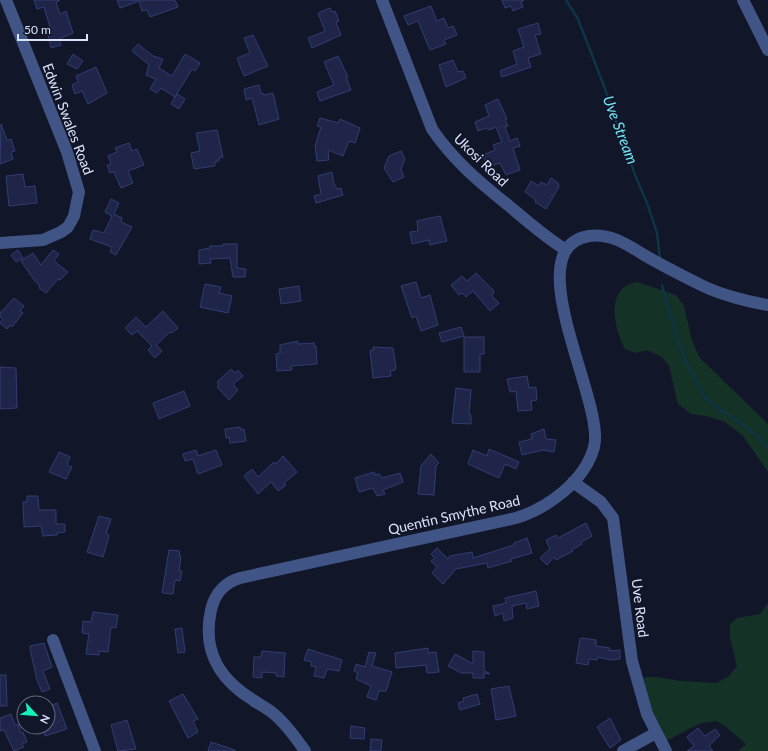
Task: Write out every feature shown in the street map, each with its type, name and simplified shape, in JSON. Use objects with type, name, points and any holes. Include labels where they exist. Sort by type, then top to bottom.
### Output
[{"type":"street","name":"Edwin Swales Road","points":[[0,243],[42,240],[61,232],[68,227],[74,216],[79,192],[67,152],[6,0]]},
{"type":"street","name":"Ukosi Road","points":[[382,0],[432,129],[444,146],[457,161],[485,187],[551,241],[566,250]]},
{"type":"street","points":[[743,0],[768,50]]},
{"type":"street","points":[[566,250],[576,241],[587,236],[608,236],[704,286],[768,305]]},
{"type":"street","name":"Quentin Smythe Road","points":[[305,751],[284,723],[264,706],[231,684],[215,663],[210,647],[209,623],[213,603],[223,586],[240,578],[523,516],[548,503],[573,482],[590,456],[594,447],[594,433],[591,410],[568,324],[560,286],[559,271],[561,260],[566,250]]},
{"type":"street","name":"Uve Road","points":[[573,482],[601,502],[613,518],[632,661],[642,698],[656,733],[666,751]]},
{"type":"street","points":[[53,640],[95,751]]},
{"type":"street","points":[[623,751],[656,733]]},
{"type":"green space","points":[[637,282],[676,295],[684,306],[692,341],[700,358],[768,424],[768,472],[743,436],[725,422],[706,416],[691,414],[678,404],[669,366],[662,357],[647,350],[636,353],[625,349],[618,331],[614,310],[616,300],[620,292],[627,286]]},
{"type":"green space","points":[[768,603],[768,751],[738,751],[746,744],[725,726],[716,721],[701,723],[662,743],[638,683],[646,677],[657,677],[681,681],[717,683],[729,676],[737,666],[730,638],[730,624],[737,618],[760,614]]},
{"type":"building","points":[[34,0],[60,0],[56,3],[60,14],[66,11],[73,33],[59,39],[61,45],[51,48],[48,35],[52,34],[44,7],[37,9]]},
{"type":"building","points":[[117,0],[175,0],[178,7],[150,17],[147,10],[142,11],[139,1],[120,8]]},
{"type":"building","points":[[502,0],[524,0],[521,2],[523,7],[513,11],[511,6],[505,8]]},
{"type":"building","points":[[431,6],[437,21],[444,18],[448,28],[453,26],[457,35],[444,40],[446,44],[430,50],[418,21],[408,25],[404,16]]},
{"type":"building","points":[[330,8],[332,12],[335,11],[339,21],[336,22],[341,35],[312,48],[308,38],[325,31],[318,13]]},
{"type":"building","points":[[538,23],[541,34],[535,35],[541,54],[528,58],[531,67],[502,77],[500,71],[517,64],[513,51],[524,47],[518,29]]},
{"type":"building","points":[[253,35],[268,66],[244,76],[237,58],[250,53],[244,38]]},
{"type":"building","points":[[138,44],[153,56],[163,59],[159,68],[172,76],[185,54],[200,63],[195,71],[192,69],[175,97],[161,88],[157,93],[150,89],[156,79],[146,75],[149,65],[132,51]]},
{"type":"building","points":[[73,54],[83,61],[77,69],[67,64]]},
{"type":"building","points":[[338,56],[348,77],[346,77],[351,90],[320,101],[317,92],[334,85],[324,62]]},
{"type":"building","points":[[453,60],[458,72],[463,71],[466,78],[446,87],[439,65]]},
{"type":"building","points":[[96,67],[107,93],[88,104],[82,91],[75,94],[72,85],[78,82],[76,76]]},
{"type":"building","points":[[259,85],[261,94],[263,93],[264,95],[273,93],[279,119],[259,125],[252,98],[246,100],[244,89]]},
{"type":"building","points":[[177,94],[185,99],[179,109],[171,104]]},
{"type":"building","points":[[498,99],[507,119],[505,120],[508,126],[505,127],[510,141],[517,138],[520,146],[513,148],[520,170],[506,175],[500,163],[488,167],[483,155],[495,150],[493,145],[502,142],[496,127],[489,130],[486,128],[478,131],[475,122],[489,116],[485,105]]},
{"type":"building","points":[[320,118],[338,123],[340,119],[360,128],[355,143],[349,141],[343,156],[328,150],[329,160],[317,161],[315,146],[321,127],[317,126]]},
{"type":"building","points":[[1,124],[7,140],[11,139],[15,151],[11,152],[13,159],[0,164]]},
{"type":"building","points":[[217,130],[223,157],[219,158],[219,161],[215,162],[215,166],[194,169],[191,153],[200,151],[196,133]]},
{"type":"building","points":[[129,143],[132,151],[137,149],[144,165],[128,171],[133,183],[121,188],[114,172],[110,173],[107,165],[111,164],[108,156],[117,152],[115,148]]},
{"type":"building","points":[[401,151],[405,159],[401,169],[404,177],[393,182],[384,168],[389,156]]},
{"type":"building","points":[[332,172],[334,184],[337,189],[341,188],[343,195],[316,203],[314,196],[321,194],[318,176]]},
{"type":"building","points":[[23,174],[25,187],[35,186],[37,203],[9,206],[6,176]]},
{"type":"building","points":[[551,178],[558,183],[559,187],[546,209],[535,202],[536,200],[525,192],[531,181],[539,186],[541,182],[547,185]]},
{"type":"building","points":[[111,199],[119,203],[114,214],[122,218],[121,222],[132,227],[116,255],[110,252],[112,247],[90,239],[93,230],[104,233],[112,216],[105,212]]},
{"type":"building","points":[[440,216],[447,241],[430,245],[429,240],[412,244],[410,232],[418,231],[417,221]]},
{"type":"building","points":[[223,244],[237,244],[237,268],[246,269],[245,277],[233,277],[230,258],[210,259],[211,263],[199,264],[199,250],[210,248],[210,246],[223,246]]},
{"type":"building","points":[[18,250],[23,258],[16,262],[11,255]]},
{"type":"building","points":[[53,250],[59,254],[54,261],[68,272],[60,280],[58,279],[46,293],[39,288],[40,286],[21,261],[33,253],[41,265]]},
{"type":"building","points":[[476,273],[494,291],[492,296],[499,303],[490,311],[473,291],[466,297],[462,293],[459,295],[451,285],[462,276],[467,281]]},
{"type":"building","points":[[416,282],[421,298],[430,295],[438,325],[421,331],[416,316],[412,318],[401,286]]},
{"type":"building","points":[[205,284],[221,287],[219,293],[232,296],[228,313],[200,307]]},
{"type":"building","points":[[299,286],[301,301],[281,304],[279,289]]},
{"type":"building","points":[[14,298],[24,306],[20,311],[23,313],[12,327],[10,325],[7,329],[0,323],[3,319],[0,317],[0,313]]},
{"type":"building","points":[[163,311],[178,328],[172,333],[170,332],[156,345],[162,351],[155,358],[148,350],[152,346],[137,331],[132,335],[125,328],[136,317],[146,327]]},
{"type":"building","points":[[461,327],[464,336],[442,342],[439,333]]},
{"type":"building","points":[[464,337],[484,337],[484,354],[480,354],[480,372],[464,372]]},
{"type":"building","points":[[298,341],[298,344],[314,343],[314,346],[316,346],[317,364],[291,366],[292,370],[277,371],[276,354],[280,353],[280,345]]},
{"type":"building","points":[[373,347],[393,348],[396,367],[395,370],[390,371],[391,376],[373,378],[370,350],[374,350]]},
{"type":"building","points":[[0,367],[16,368],[17,408],[0,409]]},
{"type":"building","points":[[231,369],[235,373],[238,370],[243,376],[233,384],[238,390],[229,400],[217,387],[219,385],[217,382]]},
{"type":"building","points":[[527,376],[529,388],[536,387],[537,400],[531,401],[532,410],[518,411],[516,391],[510,392],[507,379]]},
{"type":"building","points":[[456,388],[471,390],[469,414],[471,415],[471,424],[452,423]]},
{"type":"building","points":[[184,391],[190,406],[159,419],[153,403]]},
{"type":"building","points":[[240,427],[241,430],[244,429],[246,441],[230,443],[229,437],[226,438],[225,429]]},
{"type":"building","points":[[544,429],[546,439],[556,440],[554,452],[543,450],[522,455],[519,442],[532,439],[531,434]]},
{"type":"building","points":[[489,449],[519,462],[516,469],[505,464],[499,478],[468,464],[473,450],[487,456]]},
{"type":"building","points":[[196,450],[198,456],[216,450],[222,465],[198,474],[193,459],[185,461],[183,454]]},
{"type":"building","points":[[59,452],[70,457],[67,465],[72,467],[66,479],[49,472]]},
{"type":"building","points":[[431,454],[439,463],[436,466],[434,495],[418,494],[421,466]]},
{"type":"building","points":[[283,456],[297,472],[284,483],[286,485],[278,491],[271,482],[258,494],[244,476],[252,469],[258,477],[274,462],[276,464]]},
{"type":"building","points":[[374,472],[375,475],[379,474],[382,478],[400,473],[403,482],[383,490],[385,494],[377,496],[373,488],[359,492],[355,478]]},
{"type":"building","points":[[27,496],[38,496],[39,510],[56,510],[56,524],[65,524],[65,532],[57,533],[57,535],[43,536],[41,526],[24,527],[23,502],[27,502]]},
{"type":"building","points":[[99,516],[111,519],[106,534],[109,535],[103,557],[87,552]]},
{"type":"building","points":[[586,523],[592,536],[581,542],[582,544],[572,550],[573,551],[556,560],[554,557],[547,565],[540,558],[550,549],[546,540],[556,535],[558,538]]},
{"type":"building","points":[[527,538],[532,553],[511,559],[512,561],[488,568],[487,563],[456,569],[443,584],[432,573],[437,567],[431,561],[435,558],[431,554],[437,548],[448,559],[450,556],[472,552],[473,558],[514,545],[514,543]]},
{"type":"building","points":[[169,550],[180,551],[179,556],[181,556],[179,571],[182,571],[180,581],[175,580],[173,594],[162,593]]},
{"type":"building","points":[[536,591],[539,606],[527,609],[526,603],[512,606],[513,618],[504,621],[503,613],[495,616],[493,606],[506,603],[505,598]]},
{"type":"building","points":[[93,612],[118,615],[116,628],[111,627],[108,652],[99,651],[99,655],[86,654],[89,634],[82,633],[83,621],[91,622]]},
{"type":"building","points":[[182,628],[185,652],[178,653],[175,629]]},
{"type":"building","points":[[580,639],[596,640],[596,646],[610,648],[609,651],[620,650],[620,659],[610,660],[598,657],[597,660],[589,659],[588,665],[576,663]]},
{"type":"building","points":[[44,643],[52,667],[43,671],[50,689],[42,692],[37,680],[30,646]]},
{"type":"building","points":[[428,648],[428,653],[436,652],[439,672],[427,673],[426,665],[396,668],[395,653]]},
{"type":"building","points":[[308,649],[342,660],[339,671],[327,669],[324,678],[314,676],[316,667],[311,666],[312,662],[304,660]]},
{"type":"building","points":[[262,651],[285,653],[284,677],[276,676],[276,673],[262,672],[262,678],[253,677],[254,657],[261,657]]},
{"type":"building","points":[[473,651],[484,652],[484,670],[490,674],[484,673],[484,678],[473,678],[473,673],[461,673],[448,666],[455,654],[473,664]]},
{"type":"building","points":[[369,652],[376,653],[372,666],[392,672],[386,691],[379,691],[376,700],[367,697],[371,686],[356,679],[358,673],[354,671],[356,664],[365,667]]},
{"type":"building","points":[[0,675],[6,675],[7,706],[0,706]]},
{"type":"building","points":[[509,686],[516,716],[496,720],[491,689]]},
{"type":"building","points":[[183,694],[198,719],[193,721],[198,732],[188,738],[169,701]]},
{"type":"building","points":[[477,694],[480,704],[460,710],[458,703],[464,701],[463,698]]},
{"type":"building","points":[[56,703],[67,729],[56,732]]},
{"type":"building","points":[[11,714],[16,725],[16,735],[24,735],[27,742],[22,744],[24,747],[14,751],[4,730],[0,731],[0,718]]},
{"type":"building","points":[[610,718],[621,740],[610,748],[597,727]]},
{"type":"building","points":[[127,720],[136,749],[118,751],[111,725]]},
{"type":"building","points":[[351,726],[365,728],[364,739],[350,738]]},
{"type":"building","points":[[698,728],[705,736],[715,729],[720,735],[709,746],[713,751],[687,751],[694,746],[687,737]]},
{"type":"building","points":[[371,739],[382,740],[381,751],[370,751]]},
{"type":"building","points":[[211,742],[235,750],[235,751],[208,751]]},
{"type":"waterway","name":"Uve Stream","points":[[566,0],[578,19],[604,86],[635,175],[647,203],[657,233],[660,259]]},
{"type":"waterway","name":"Uve Stream","points":[[662,285],[678,341],[690,371],[706,399],[757,435],[768,447]]}]
